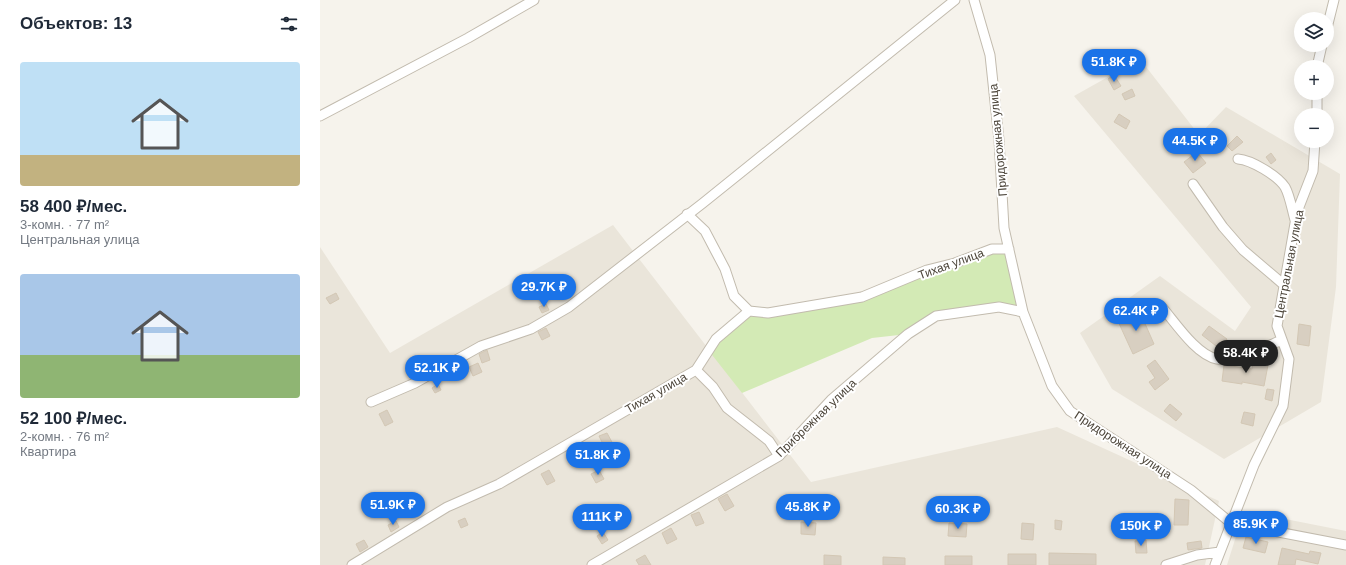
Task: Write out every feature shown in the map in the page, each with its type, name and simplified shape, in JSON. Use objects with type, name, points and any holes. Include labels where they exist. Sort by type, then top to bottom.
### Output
[{"type":"street","points":[[320,116],[468,38],[534,0]]},
{"type":"street","points":[[371,402],[415,383],[481,346],[537,325],[569,307],[955,0]]},
{"type":"street","name":"Придорожная улица","points":[[974,0],[990,55],[999,140],[1004,228],[1023,312],[1052,386],[1070,411],[1191,490],[1231,523],[1346,546]]},
{"type":"street","points":[[1331,12],[1334,0]]},
{"type":"street","name":"Центральная улица","points":[[1215,565],[1254,465],[1283,406],[1289,359],[1277,326],[1295,221],[1313,171],[1315,148]]},
{"type":"street","points":[[1238,159],[1246,159],[1268,171],[1285,187],[1295,221]]},
{"type":"street","points":[[1193,184],[1223,227],[1243,250],[1283,284]]},
{"type":"street","points":[[687,214],[705,231],[725,269],[734,296],[749,311]]},
{"type":"street","name":"Тихая улица","points":[[352,565],[447,507],[499,484],[696,370],[716,339],[749,311],[768,313],[862,297],[911,278],[927,270],[955,263],[992,249],[1009,249]]},
{"type":"street","points":[[1161,306],[1199,351],[1217,359],[1237,357],[1282,340]]},
{"type":"street","name":"Прибрежная улица","points":[[592,565],[779,456],[830,400],[908,334],[936,316],[999,307],[1023,312]]},
{"type":"street","points":[[696,370],[713,387],[727,408],[769,441],[779,456]]},
{"type":"street","points":[[1166,565],[1197,555],[1220,552]]},
{"type":"shaded area","points":[[1140,59],[1199,135],[1226,107],[1340,174],[1336,287],[1321,402],[1224,459],[1112,389],[1080,333],[1160,276],[1235,331],[1251,307],[1074,96]]},
{"type":"shaded area","points":[[613,225],[811,482],[1057,427],[1219,501],[1205,565],[320,565],[320,247],[390,353]]},
{"type":"shaded area","points":[[1244,511],[1346,531],[1346,565],[1227,565]]},
{"type":"green space","points":[[1009,249],[1023,312],[999,307],[936,316],[908,334],[872,338],[742,393],[709,351],[749,311],[862,297],[927,270]]},
{"type":"building","points":[[1114,75],[1121,86],[1114,90],[1108,79]]},
{"type":"building","points":[[1132,89],[1135,96],[1125,100],[1122,94]]},
{"type":"building","points":[[1119,114],[1130,121],[1126,129],[1114,122]]},
{"type":"building","points":[[1237,136],[1243,142],[1232,151],[1227,146]]},
{"type":"building","points":[[1197,152],[1206,163],[1193,173],[1184,162]]},
{"type":"building","points":[[1271,153],[1276,160],[1271,164],[1266,157]]},
{"type":"building","points":[[336,293],[339,299],[330,304],[326,298]]},
{"type":"building","points":[[546,304],[549,310],[542,313],[539,307]]},
{"type":"building","points":[[1139,310],[1154,344],[1133,354],[1117,319]]},
{"type":"building","points":[[1299,324],[1311,326],[1309,346],[1297,344]]},
{"type":"building","points":[[1209,326],[1227,339],[1220,349],[1202,335]]},
{"type":"building","points":[[546,328],[550,336],[542,340],[538,332]]},
{"type":"building","points":[[487,350],[490,360],[482,363],[479,354]]},
{"type":"building","points":[[1155,360],[1169,379],[1155,390],[1149,382],[1155,378],[1147,366]]},
{"type":"building","points":[[1253,362],[1268,365],[1264,386],[1242,382],[1242,384],[1222,381],[1224,365],[1252,369]]},
{"type":"building","points":[[478,363],[482,372],[473,376],[469,367]]},
{"type":"building","points":[[438,384],[441,390],[435,393],[432,388]]},
{"type":"building","points":[[1267,389],[1274,390],[1272,401],[1265,399]]},
{"type":"building","points":[[1170,404],[1182,414],[1176,421],[1164,411]]},
{"type":"building","points":[[387,410],[393,422],[385,426],[379,414]]},
{"type":"building","points":[[1244,412],[1255,414],[1253,426],[1241,423]]},
{"type":"building","points":[[607,433],[613,444],[605,448],[599,436]]},
{"type":"building","points":[[549,470],[555,481],[547,485],[541,474]]},
{"type":"building","points":[[599,470],[604,479],[596,483],[591,474]]},
{"type":"building","points":[[727,494],[734,506],[725,511],[718,499]]},
{"type":"building","points":[[1175,499],[1189,500],[1188,525],[1174,525]]},
{"type":"building","points":[[699,512],[704,523],[696,526],[691,515]]},
{"type":"building","points":[[465,518],[468,525],[461,528],[458,521]]},
{"type":"building","points":[[1055,520],[1062,521],[1061,530],[1055,529]]},
{"type":"building","points":[[396,521],[399,527],[391,532],[388,525]]},
{"type":"building","points":[[801,522],[816,523],[815,535],[801,534]]},
{"type":"building","points":[[949,523],[967,524],[966,537],[948,536]]},
{"type":"building","points":[[1022,523],[1034,524],[1033,540],[1021,539]]},
{"type":"building","points":[[671,528],[677,539],[667,544],[662,533]]},
{"type":"building","points":[[603,532],[608,540],[602,544],[597,536]]},
{"type":"building","points":[[1246,537],[1268,542],[1265,553],[1243,548]]},
{"type":"building","points":[[364,540],[368,547],[360,552],[356,544]]},
{"type":"building","points":[[1146,540],[1147,553],[1136,553],[1135,541]]},
{"type":"building","points":[[1201,541],[1202,548],[1188,550],[1187,543]]},
{"type":"building","points":[[1282,548],[1309,554],[1310,551],[1321,553],[1318,564],[1296,559],[1295,565],[1278,565]]},
{"type":"building","points":[[1049,553],[1096,554],[1096,565],[1049,565]]},
{"type":"building","points":[[1008,554],[1036,554],[1036,565],[1008,565]]},
{"type":"building","points":[[645,555],[651,565],[639,565],[636,560]]},
{"type":"building","points":[[824,555],[841,556],[841,565],[824,565]]},
{"type":"building","points":[[945,556],[972,556],[972,565],[945,565]]},
{"type":"building","points":[[883,557],[905,558],[905,565],[883,565]]}]
